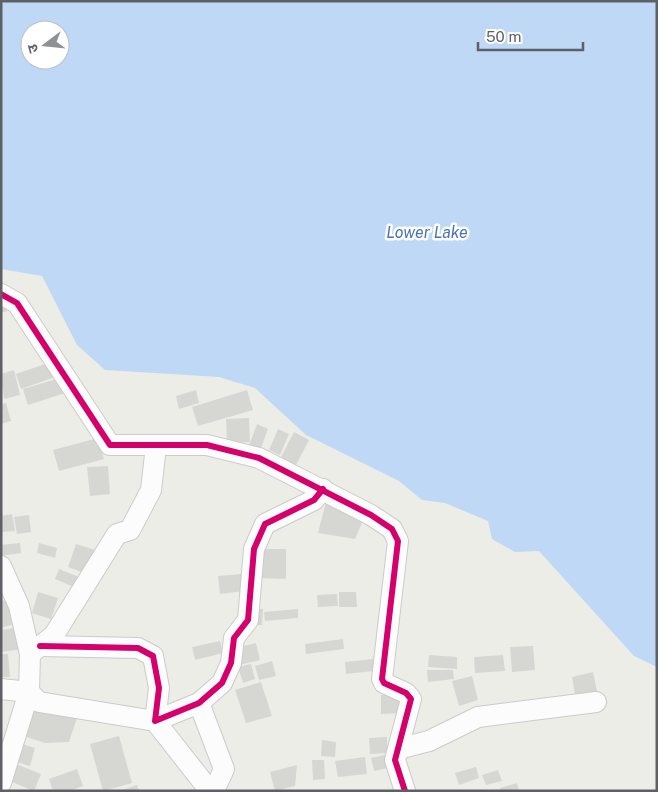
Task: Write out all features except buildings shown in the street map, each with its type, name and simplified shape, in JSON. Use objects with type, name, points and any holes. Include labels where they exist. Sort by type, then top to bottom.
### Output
[{"type":"street","points":[[1,294],[17,303],[110,445],[207,445],[259,458],[323,488],[392,529],[398,541],[382,679],[384,684],[406,693],[411,699],[395,760],[405,791]]},
{"type":"street","points":[[35,650],[54,636],[117,534],[130,530],[150,490],[156,446]]},
{"type":"street","points":[[1,689],[29,692],[39,702],[155,721],[199,703],[222,682],[231,663],[234,638],[248,620],[254,549],[264,524],[314,500],[323,488]]},
{"type":"street","points":[[1,566],[19,606],[35,650],[29,692],[1,783]]},
{"type":"street","points":[[35,650],[138,648],[153,656],[160,688],[155,721],[210,791]]},
{"type":"street","points":[[398,749],[428,741],[478,717],[596,702]]},
{"type":"street","points":[[199,703],[224,769],[214,791]]},
{"type":"water","name":"Lower Lake","points":[[1,1],[657,1],[657,667],[634,656],[539,551],[515,552],[492,539],[488,521],[445,503],[422,500],[399,481],[306,435],[255,388],[219,377],[105,370],[77,345],[42,276],[1,269]]},
{"type":"cycle path","points":[[1,294],[17,303],[110,445],[207,445],[259,458],[371,515],[392,529],[398,541],[382,679],[384,683],[406,693],[411,699],[395,760],[405,791]]},
{"type":"cycle path","points":[[40,646],[138,648],[153,656],[159,688],[155,721],[199,703],[222,683],[231,663],[234,638],[248,620],[254,549],[265,524],[314,500],[323,489]]}]
